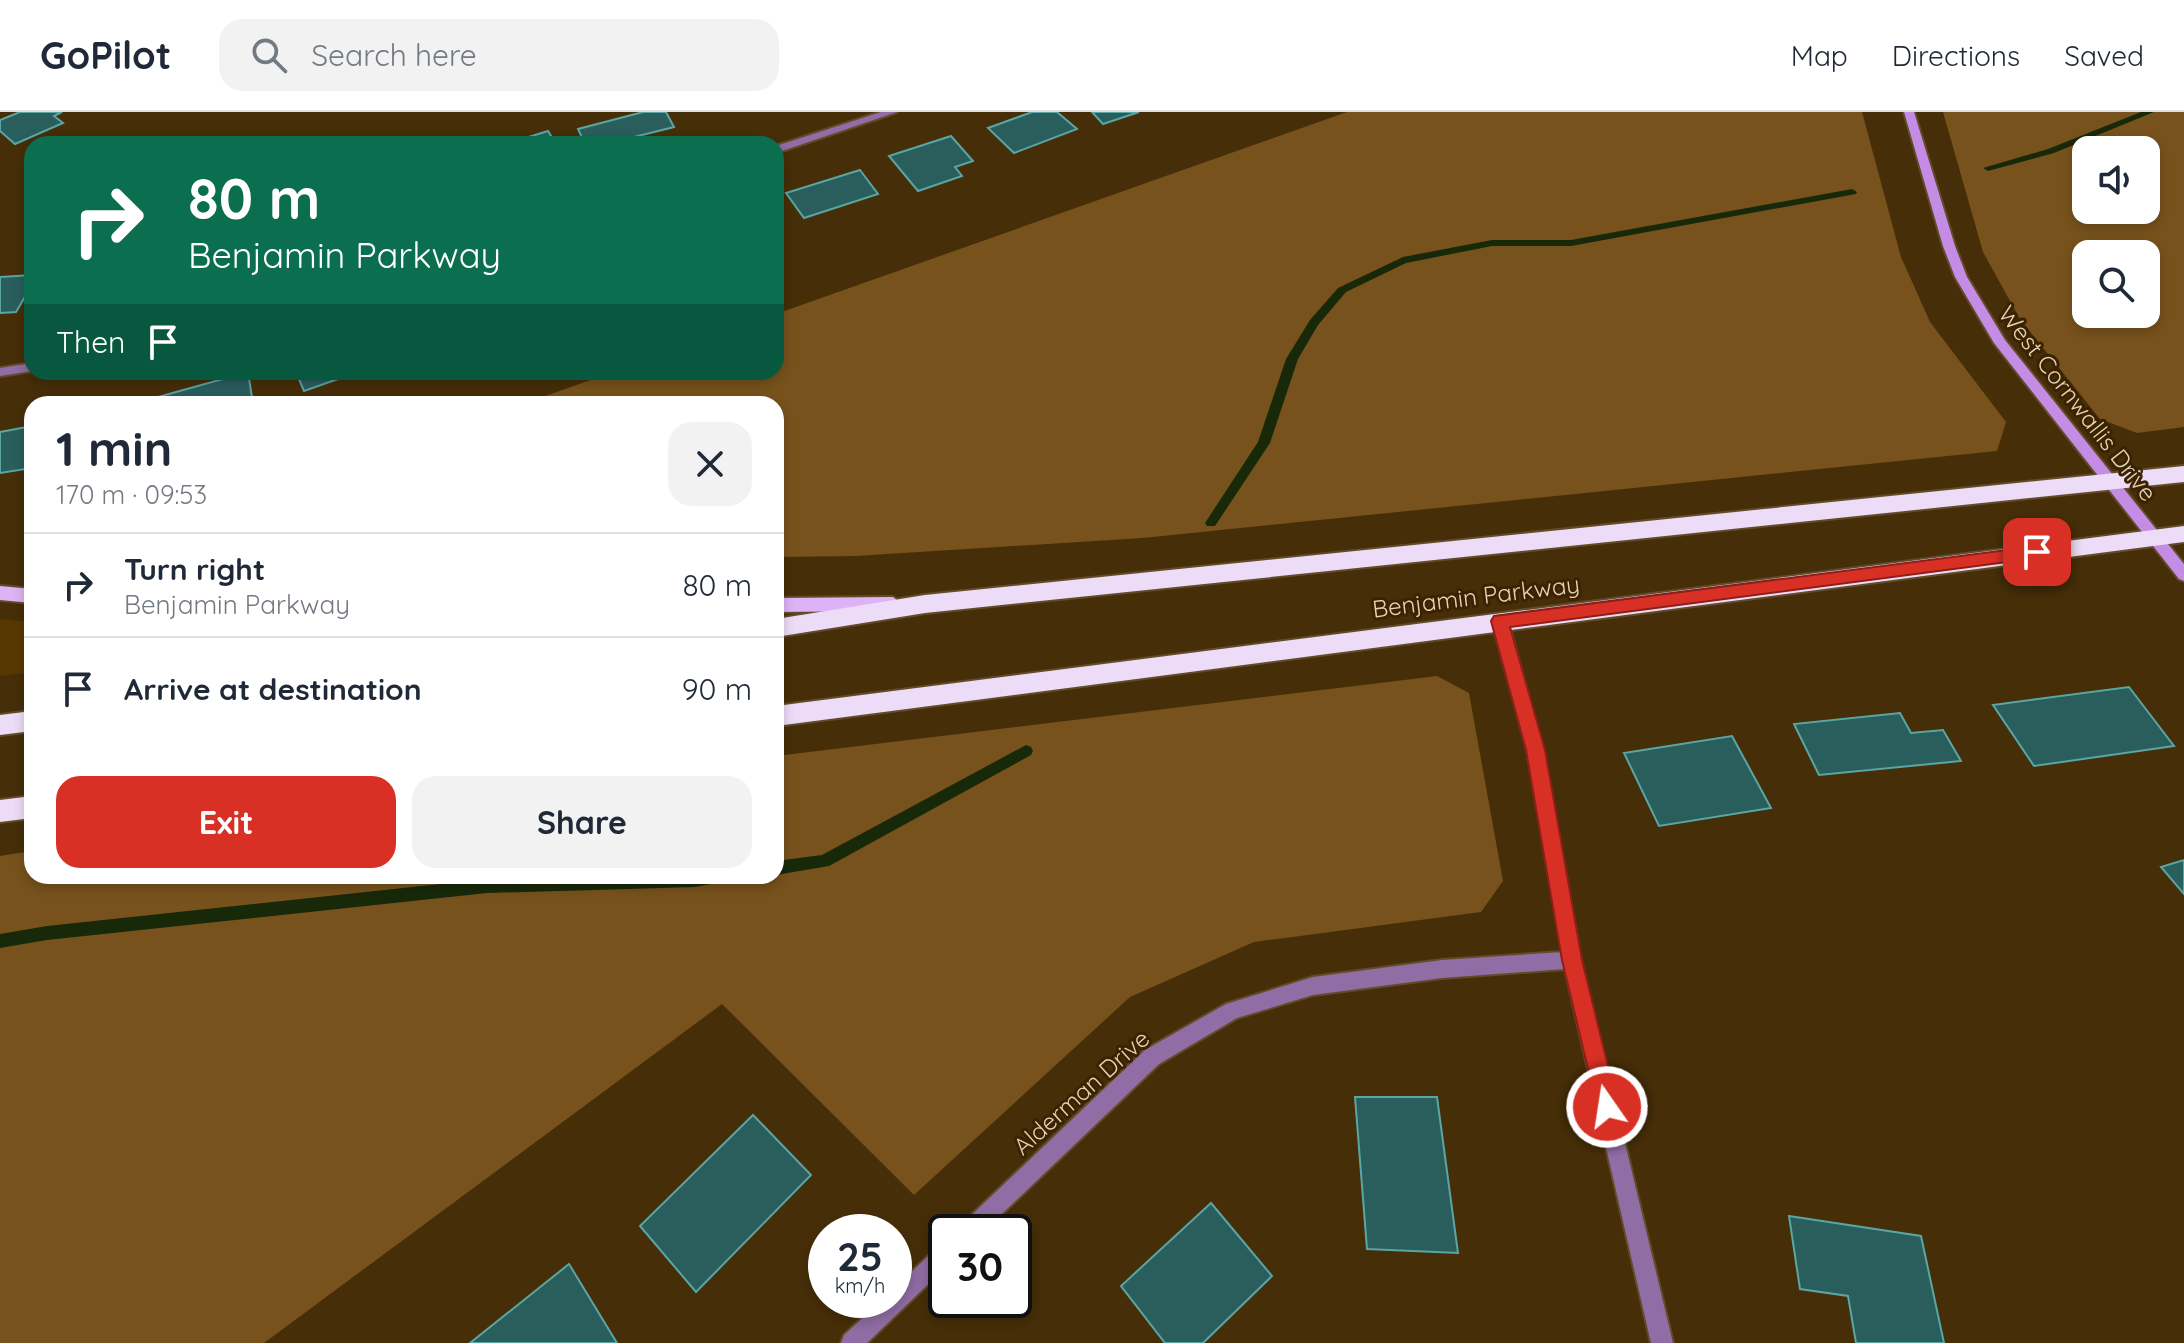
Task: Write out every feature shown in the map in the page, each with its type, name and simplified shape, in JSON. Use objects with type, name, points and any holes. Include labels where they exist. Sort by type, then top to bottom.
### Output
[{"type":"highway","name":"Benjamin Parkway","points":[[925,604],[2111,484],[2184,474]]},
{"type":"highway","name":"Benjamin Parkway","points":[[784,715],[2184,534]]},
{"type":"highway","points":[[784,627],[925,604]]},
{"type":"highway","points":[[0,725],[24,722]]},
{"type":"highway","points":[[0,811],[24,808]]},
{"type":"main road","points":[[0,593],[24,595]]},
{"type":"main road","name":"Benjamin Parkway","points":[[784,605],[925,604]]},
{"type":"street","points":[[784,147],[892,112]]},
{"type":"street","name":"West Cornwallis Drive","points":[[1909,112],[1936,206],[1961,277],[2000,343],[2184,575]]},
{"type":"street","points":[[0,372],[24,368]]},
{"type":"street","points":[[1500,621],[1535,750],[1572,960],[1662,1343]]},
{"type":"street","name":"Alderman Drive","points":[[987,1214],[1152,1057],[1233,1010],[1313,986],[1442,969],[1572,960]]},
{"type":"street","points":[[852,1343],[928,1270]]},
{"type":"shaded area","points":[[1347,112],[1862,112],[1901,257],[1930,322],[2006,422],[1997,451],[1143,538],[856,556],[784,557],[784,396],[546,396],[590,380],[784,380],[784,311]]},
{"type":"shaded area","points":[[1943,112],[2184,112],[2184,427],[2137,433],[2100,419],[2020,319],[1983,252]]},
{"type":"shaded area","points":[[0,619],[24,621],[24,673],[0,676]]},
{"type":"shaded area","points":[[1437,676],[1469,693],[1503,881],[1481,912],[1254,942],[1130,997],[914,1195],[722,1004],[264,1343],[0,1343],[0,856],[24,852],[24,884],[784,884],[784,755]]},
{"type":"building","points":[[20,112],[62,112],[54,116],[63,123],[33,136],[24,136],[24,140],[15,144],[0,131],[0,120]]},
{"type":"building","points":[[643,112],[666,112],[674,127],[638,136],[581,136],[578,129]]},
{"type":"building","points":[[1032,112],[1057,112],[1077,129],[1014,153],[988,128]]},
{"type":"building","points":[[1092,112],[1139,112],[1103,124]]},
{"type":"building","points":[[548,131],[551,136],[532,136]]},
{"type":"building","points":[[951,136],[973,161],[955,167],[962,176],[918,191],[889,156]]},
{"type":"building","points":[[860,170],[878,194],[804,218],[786,193]]},
{"type":"building","points":[[24,276],[24,298],[16,312],[0,313],[0,277]]},
{"type":"building","points":[[219,380],[249,380],[252,396],[162,396]]},
{"type":"building","points":[[299,380],[335,380],[304,391]]},
{"type":"building","points":[[24,428],[24,469],[0,473],[0,432]]},
{"type":"building","points":[[2129,687],[2174,746],[2034,766],[1993,705]]},
{"type":"building","points":[[1900,713],[1911,733],[1943,730],[1961,761],[1819,775],[1794,724]]},
{"type":"building","points":[[1732,736],[1771,808],[1659,826],[1624,753]]},
{"type":"building","points":[[2184,860],[2184,894],[2161,867]]},
{"type":"building","points":[[1355,1097],[1437,1097],[1458,1253],[1367,1249]]},
{"type":"building","points":[[753,1115],[811,1175],[696,1292],[640,1226]]},
{"type":"building","points":[[1211,1203],[1272,1276],[1203,1343],[1165,1343],[1121,1286]]},
{"type":"building","points":[[1789,1216],[1921,1236],[1944,1343],[1856,1343],[1848,1296],[1800,1289]]},
{"type":"building","points":[[569,1264],[617,1343],[470,1343]]},
{"type":"waterway","points":[[1988,168],[2051,151],[2149,112]]},
{"type":"waterway","points":[[1211,523],[1264,443],[1292,359],[1314,323],[1342,290],[1403,260],[1492,243],[1571,243],[1852,192]]},
{"type":"waterway","points":[[784,867],[824,861],[1026,751]]},
{"type":"waterway","points":[[0,941],[47,933],[487,886],[556,884]]},
{"type":"route","points":[[1607,1107],[1572,960],[1535,750],[1500,621],[2037,552]]}]
